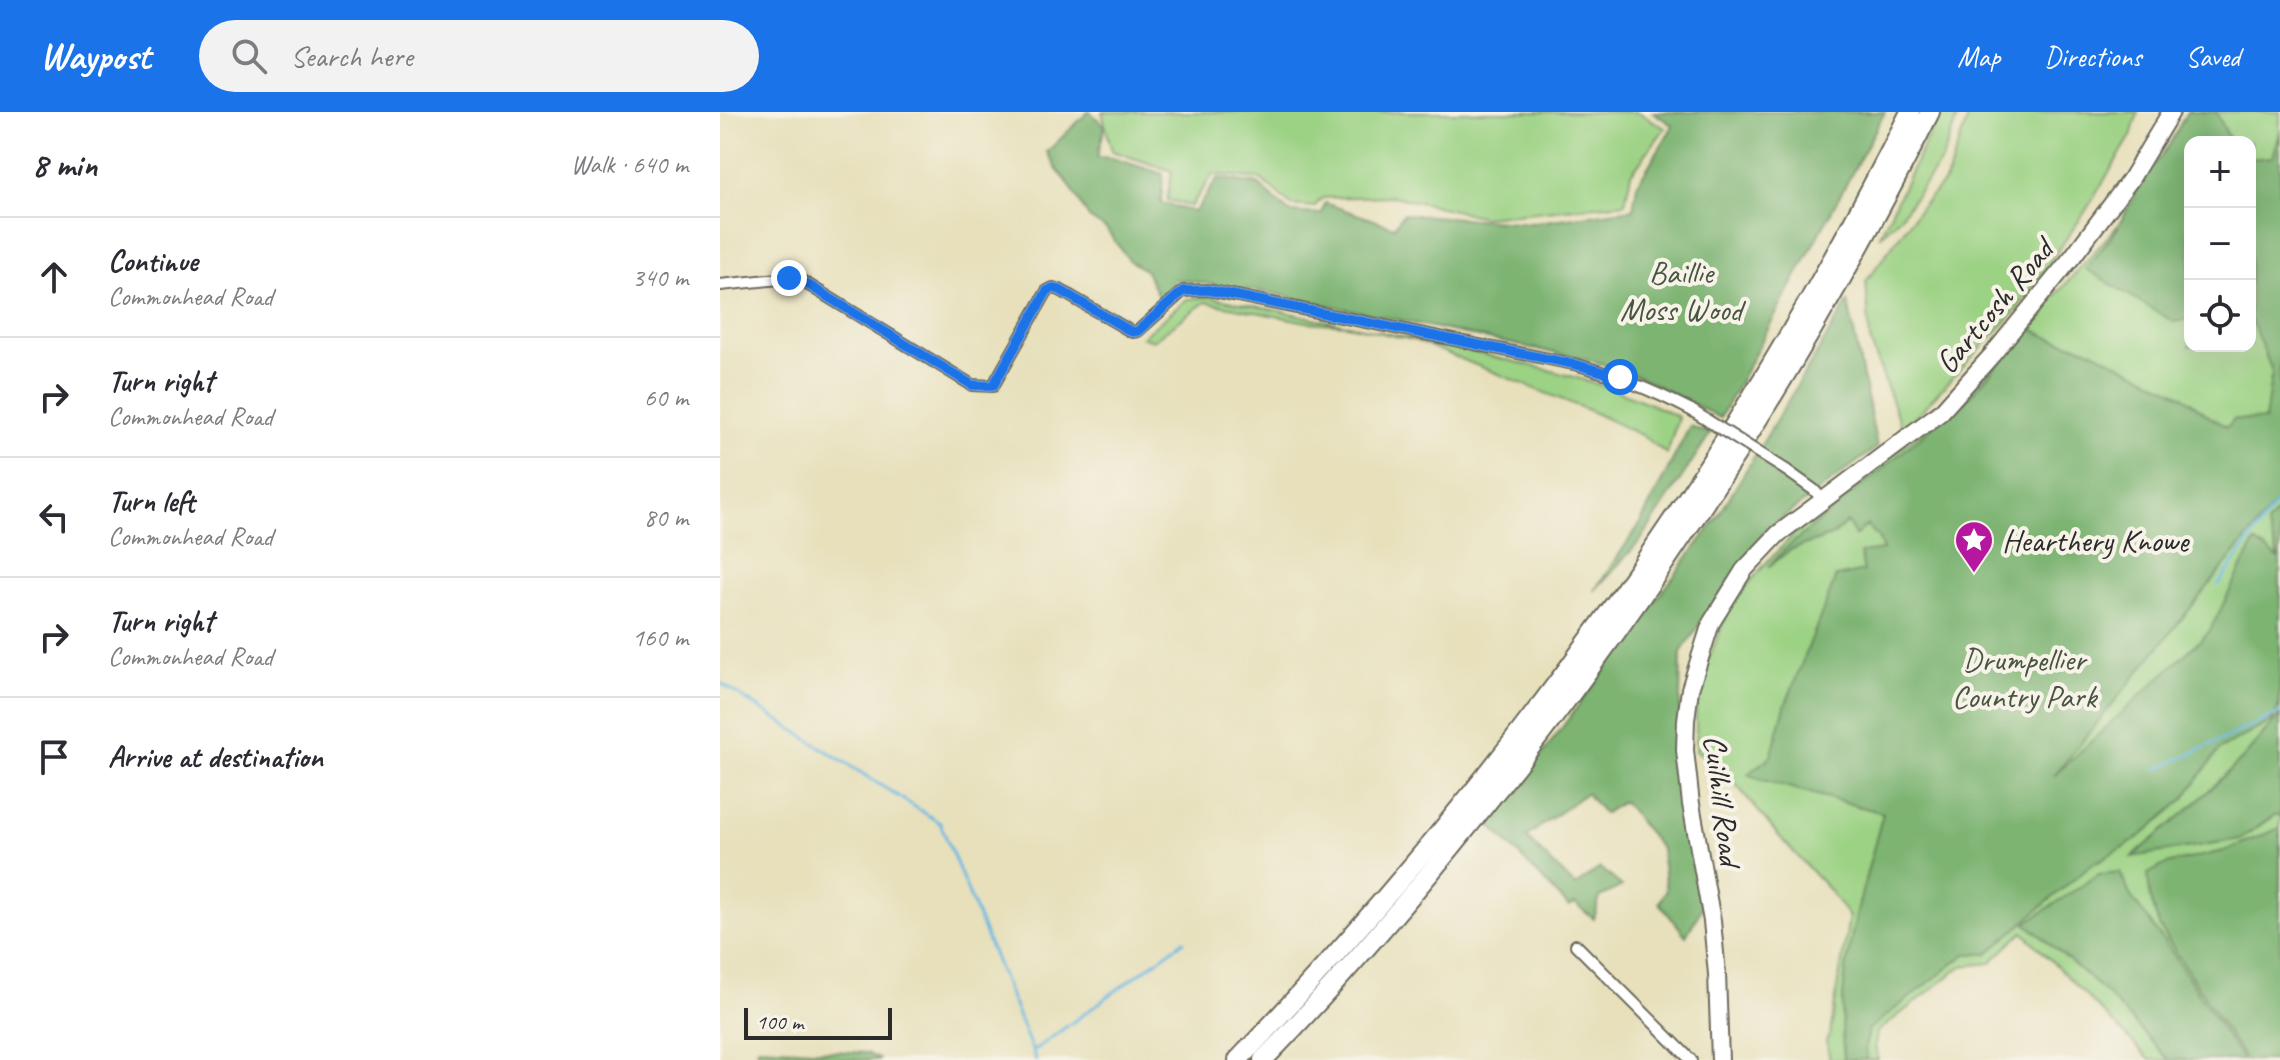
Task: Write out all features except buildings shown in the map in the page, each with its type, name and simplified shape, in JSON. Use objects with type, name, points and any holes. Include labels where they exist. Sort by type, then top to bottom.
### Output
[{"type":"highway","points":[[1238,1060],[1403,879],[1555,686],[1636,575],[1771,365],[1820,281],[1910,112]]},
{"type":"highway","points":[[1263,1060],[1407,902],[1536,743],[1663,567],[1786,375],[1834,293],[1930,112]]},
{"type":"main road","name":"Gartcosh Road","points":[[1822,499],[1941,412],[2073,256],[2130,180],[2171,112]]},
{"type":"main road","name":"Cuilhill Road","points":[[1720,1060],[1712,921],[1687,775],[1685,735],[1690,689],[1711,623],[1734,583],[1754,557],[1778,534],[1822,499]]},
{"type":"street","points":[[720,285],[789,278],[802,281],[972,385],[993,386],[1047,291],[1053,288],[1132,332],[1138,331],[1183,291],[1208,290],[1578,365],[1643,386],[1691,410],[1786,470],[1822,499]]},
{"type":"street","points":[[1576,945],[1691,1060]]},
{"type":"green space","name":"Baillie Moss Wood","points":[[1088,112],[1105,126],[1097,157],[1112,158],[1163,174],[1161,203],[1195,212],[1218,178],[1258,184],[1289,212],[1321,214],[1325,203],[1394,227],[1403,214],[1531,223],[1633,209],[1637,185],[1673,126],[1653,112],[1885,112],[1720,418],[1640,377],[1597,362],[1271,293],[1175,279],[1160,301],[1146,271],[1130,261],[1106,229],[1089,218],[1047,152]]},
{"type":"green space","points":[[1102,112],[1638,112],[1665,128],[1631,174],[1625,203],[1484,217],[1393,196],[1322,198],[1314,207],[1291,205],[1261,179],[1213,174],[1191,206],[1167,200],[1172,171],[1112,151]]},
{"type":"green space","points":[[1940,112],[1959,112],[1942,160],[1900,217],[1879,237]]},
{"type":"green space","points":[[1970,112],[2138,112],[2131,136],[2085,212],[2015,312],[1918,414],[1901,427],[1870,340],[1866,281],[1922,206],[1946,180]]},
{"type":"green space","points":[[2187,112],[2216,112],[2228,136],[2184,136],[2184,320],[2174,322],[2086,269],[2115,232],[2140,184],[2169,145]]},
{"type":"green space","name":"Drumpellier Country Park","points":[[2193,112],[2280,112],[2280,1060],[2150,1060],[2023,932],[1990,963],[1962,966],[1877,1032],[1875,1046],[1878,1060],[1830,1060],[1826,1041],[1830,1034],[1849,917],[1721,766],[1696,751],[1696,709],[1704,670],[1731,604],[1767,562],[1804,524],[1965,397],[2177,159],[2184,138],[2184,352],[2256,352],[2256,136],[2185,136]]},
{"type":"green space","name":"Drumpellier Country Park","points":[[2280,132],[2280,498],[2054,776],[2209,632],[2255,542],[2279,559],[2267,524],[2280,509],[2280,703],[2272,721],[2220,749],[2183,800],[2136,840],[2089,866],[1987,954],[1966,954],[1869,1029],[1865,1048],[1867,1060],[1844,1060],[1842,1029],[1846,966],[1883,813],[1748,774],[1771,756],[1785,706],[1836,577],[1864,571],[1860,553],[1883,550],[1878,537],[1867,525],[1855,536],[1847,522],[1833,535],[1790,550],[1768,567],[1784,550],[1972,394],[2030,328],[2050,338],[2089,349],[2182,395],[2227,427],[2234,419],[2265,420],[2272,371],[2256,332],[2256,158],[2273,157]]},
{"type":"green space","points":[[1208,297],[1346,325],[1307,322],[1205,302],[1153,340],[1142,337],[1187,299]]},
{"type":"green space","points":[[1848,302],[1877,447],[1765,531],[1681,652],[1679,750],[1702,908],[1686,936],[1659,903],[1666,890],[1661,849],[1623,801],[1604,814],[1586,793],[1526,837],[1575,886],[1600,868],[1622,886],[1600,897],[1594,919],[1575,904],[1569,907],[1490,825],[1717,518]]},
{"type":"green space","points":[[1366,329],[1535,367],[1594,383],[1650,404],[1678,417],[1667,454],[1643,436],[1588,410],[1416,341]]},
{"type":"green space","points":[[1690,426],[1710,434],[1641,540],[1594,591],[1640,524]]},
{"type":"green space","points":[[2280,715],[2280,815],[2275,815],[2240,839],[2132,857],[2243,758]]},
{"type":"green space","points":[[2280,828],[2280,1060],[2245,1060],[2159,926],[2150,896],[2148,874],[2166,864],[2224,851]]},
{"type":"green space","points":[[2120,872],[2130,895],[2172,952],[2242,1060],[2169,1060],[2104,991],[2026,923],[2099,874]]},
{"type":"green space","points":[[758,1047],[867,1053],[880,1060],[756,1060]]},
{"type":"waterway","points":[[2218,585],[2280,498]]},
{"type":"waterway","points":[[720,683],[940,823],[1036,1060]]},
{"type":"waterway","points":[[2157,769],[2280,713]]},
{"type":"waterway","points":[[1033,1051],[1184,941]]},
{"type":"place","name":"Hearthery Knowe","points":[[1974,574]]},
{"type":"route","points":[[789,278],[802,281],[972,385],[993,386],[1047,291],[1053,288],[1132,332],[1138,331],[1183,291],[1208,290],[1578,365],[1620,377]]}]
